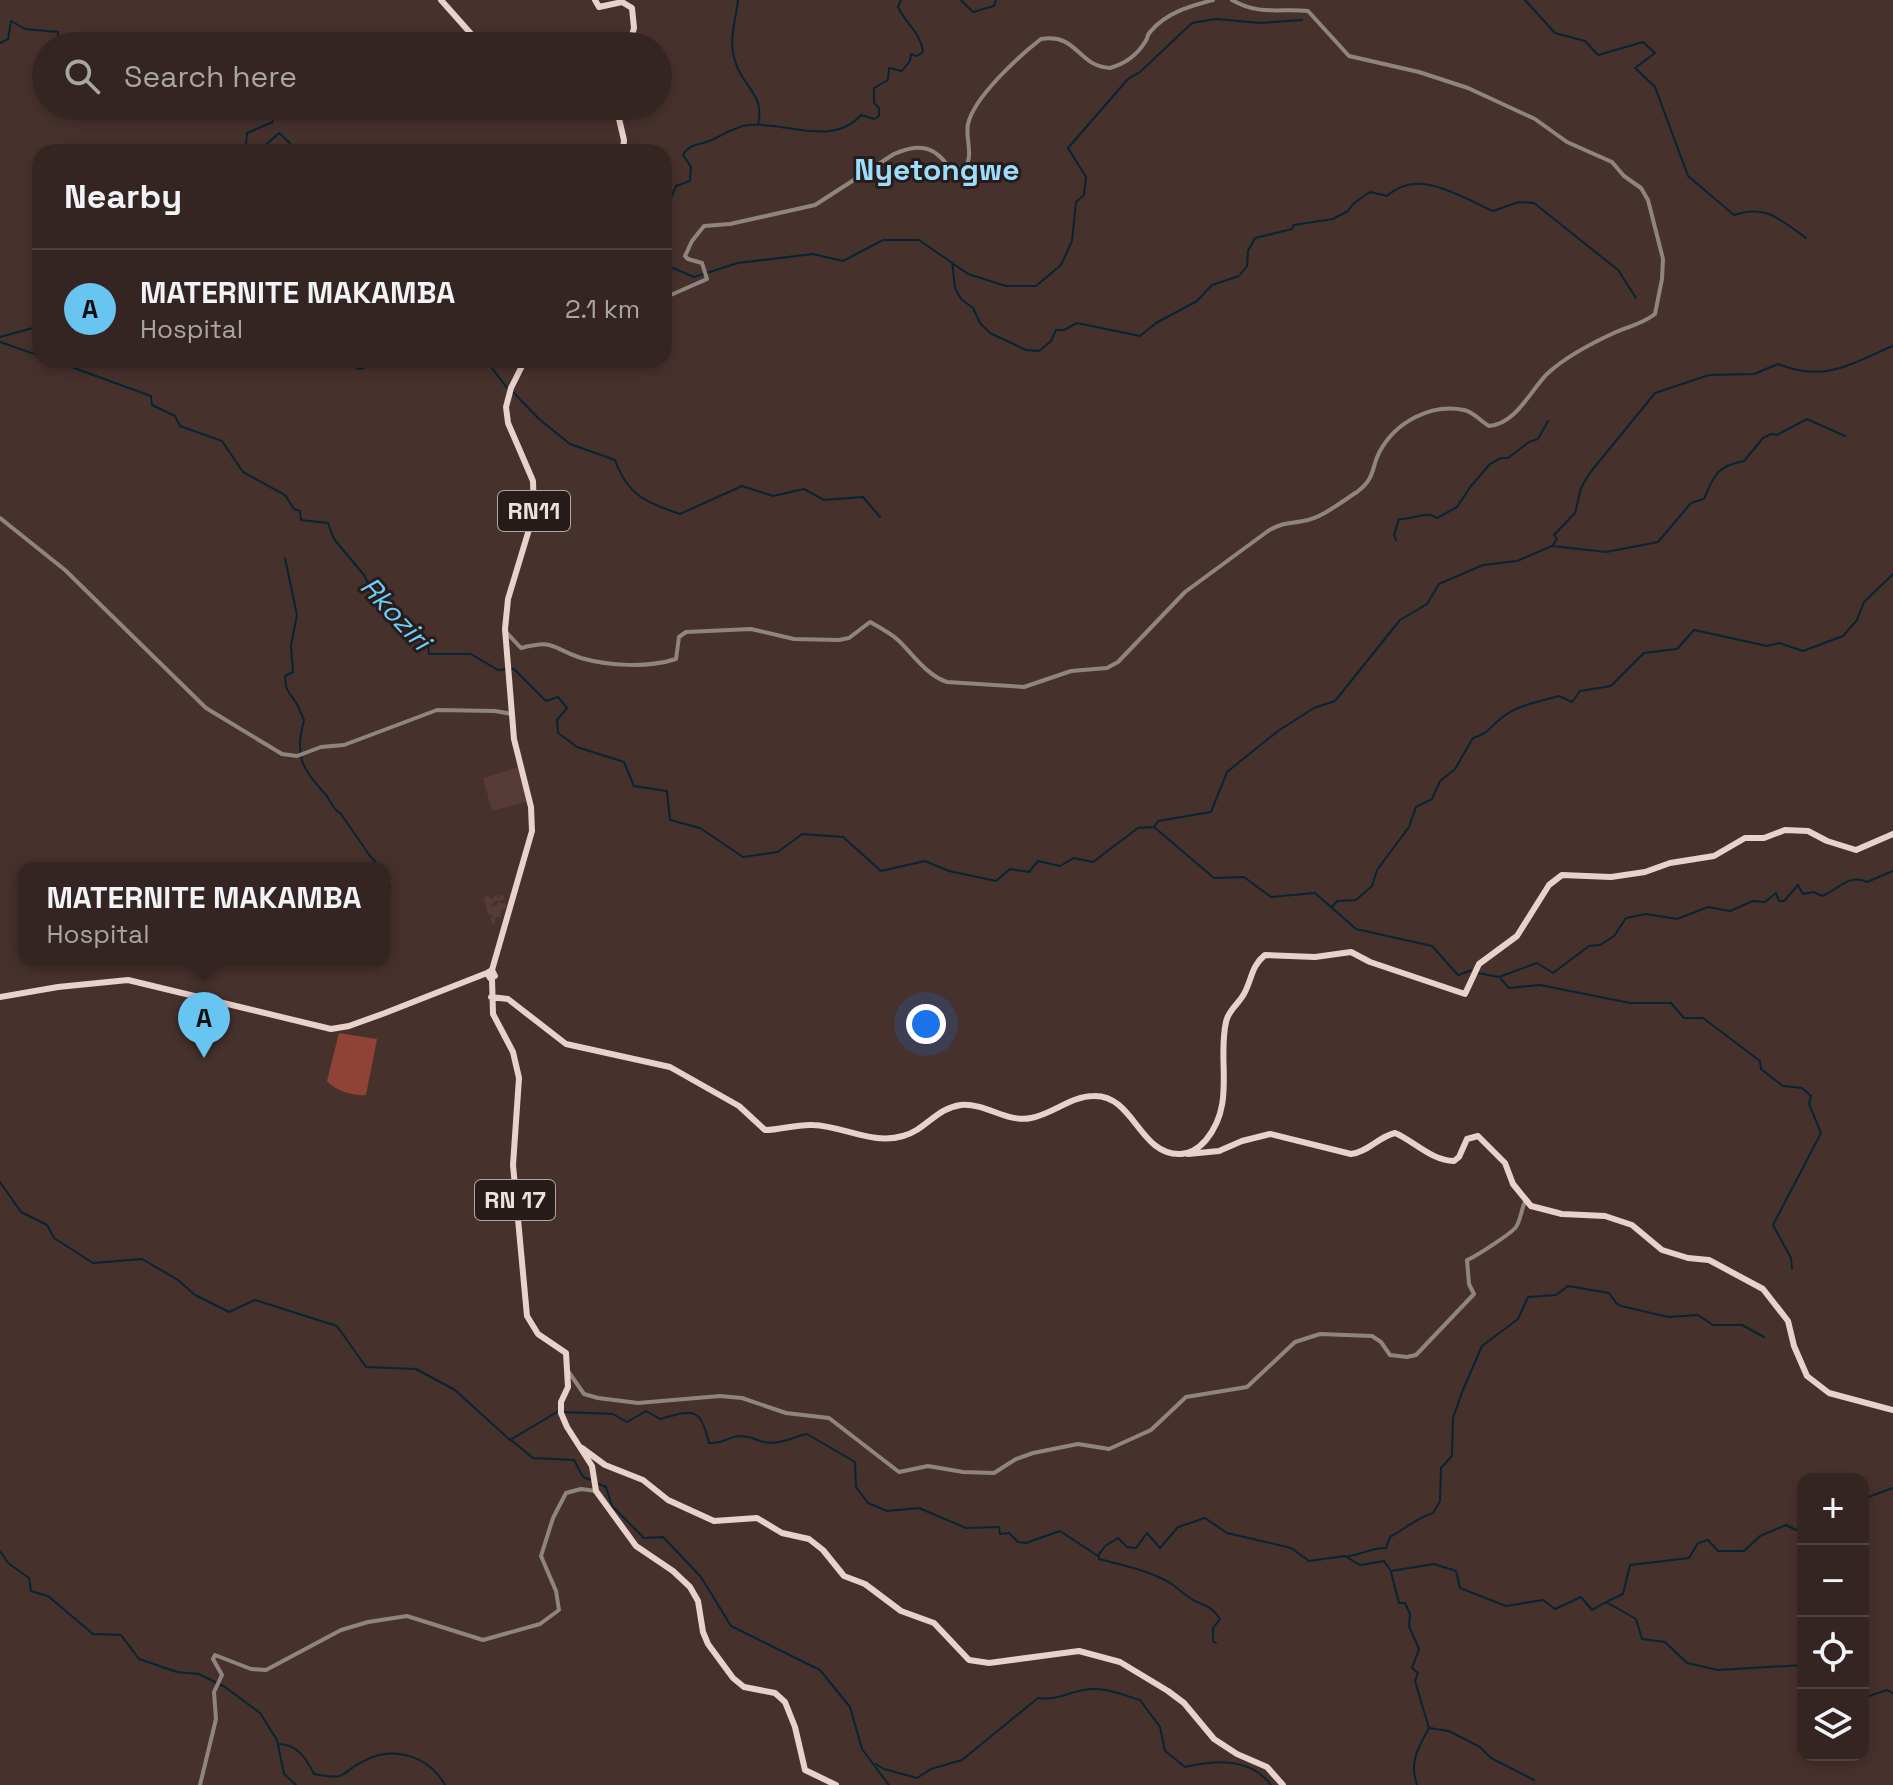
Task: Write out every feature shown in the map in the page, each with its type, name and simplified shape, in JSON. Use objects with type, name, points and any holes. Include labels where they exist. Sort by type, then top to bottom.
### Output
[{"type":"main road","points":[[441,0],[469,32]]},
{"type":"main road","points":[[595,0],[599,7],[622,2],[632,8],[633,32]]},
{"type":"main road","points":[[620,120],[623,144]]},
{"type":"main road","name":"RN11","points":[[490,975],[532,831],[532,812],[517,756],[505,629],[508,599],[529,536],[534,506],[533,481],[508,423],[506,407],[521,368]]},
{"type":"main road","points":[[1188,1154],[1202,1145],[1215,1125],[1225,1082],[1226,1021],[1246,990],[1254,967],[1265,955],[1312,957],[1351,952],[1370,962],[1465,994],[1479,964],[1517,936],[1549,885],[1562,875],[1611,877],[1645,872],[1670,863],[1715,855],[1745,838],[1764,838],[1780,831],[1808,831],[1856,850],[1893,834]]},
{"type":"main road","points":[[0,997],[128,980],[331,1029],[349,1026],[490,975]]},
{"type":"main road","name":"RN 17","points":[[490,975],[493,1014],[513,1052],[519,1078],[513,1165],[527,1316],[538,1334],[566,1353],[568,1371]]},
{"type":"main road","points":[[491,997],[508,999],[566,1044],[670,1067],[736,1104],[765,1130],[816,1125],[872,1138],[892,1138],[911,1133],[945,1108],[976,1105],[1010,1117],[1027,1119],[1082,1097],[1100,1096],[1118,1104],[1156,1148],[1174,1154],[1219,1151],[1270,1134],[1351,1154],[1360,1153],[1384,1136],[1395,1133],[1416,1147],[1454,1161],[1467,1139],[1474,1135],[1482,1138],[1505,1163],[1513,1184],[1531,1206],[1562,1214],[1605,1216],[1632,1225],[1662,1250],[1688,1258],[1709,1260],[1763,1289],[1790,1325],[1794,1346],[1807,1376],[1829,1393],[1893,1410]]},
{"type":"main road","points":[[568,1371],[568,1387],[561,1410],[568,1429],[592,1466],[595,1485],[636,1546],[673,1571],[690,1587],[698,1601],[708,1644],[733,1678],[744,1687],[767,1690],[785,1702],[809,1775],[836,1785]]},
{"type":"main road","points":[[582,1448],[605,1465],[643,1480],[668,1500],[714,1521],[757,1518],[782,1533],[809,1539],[823,1550],[844,1576],[865,1584],[901,1611],[934,1623],[969,1660],[989,1663],[1079,1651],[1120,1662],[1167,1690],[1184,1703],[1214,1739],[1267,1767],[1283,1785]]},
{"type":"street","points":[[672,294],[707,279],[702,263],[685,256],[698,230],[704,226],[730,224],[815,205],[908,148],[935,151],[952,169],[965,167],[969,158],[968,120],[986,91],[1001,78],[1009,65],[1041,39],[1065,40],[1091,63],[1110,68],[1130,59],[1151,31],[1171,15],[1188,6],[1213,0]]},
{"type":"street","points":[[505,629],[521,648],[545,643],[590,660],[645,664],[677,658],[679,637],[686,632],[751,629],[795,640],[839,640],[849,638],[868,622],[897,639],[913,658],[945,682],[1018,687],[1084,668],[1101,669],[1118,662],[1185,592],[1268,531],[1279,524],[1314,517],[1359,490],[1372,477],[1383,447],[1398,427],[1429,412],[1460,409],[1474,415],[1485,425],[1496,426],[1526,402],[1546,376],[1573,354],[1634,327],[1655,314],[1663,259],[1648,200],[1641,188],[1624,176],[1612,162],[1567,142],[1535,119],[1468,88],[1419,72],[1353,58],[1308,11],[1268,12],[1232,0]]},
{"type":"street","points":[[0,518],[75,580],[206,708],[282,754],[297,756],[321,747],[344,745],[441,710],[512,714]]},
{"type":"street","points":[[568,1371],[584,1394],[598,1398],[638,1403],[720,1396],[742,1398],[786,1413],[829,1418],[899,1472],[928,1466],[994,1473],[1016,1459],[1033,1453],[1078,1444],[1109,1449],[1145,1434],[1186,1397],[1240,1390],[1251,1385],[1288,1347],[1305,1338],[1320,1334],[1372,1336],[1381,1342],[1390,1355],[1416,1355],[1474,1294],[1469,1284],[1467,1260],[1515,1230],[1525,1202]]},
{"type":"street","points":[[200,1785],[216,1719],[214,1692],[222,1675],[213,1659],[215,1655],[251,1669],[269,1670],[341,1630],[395,1617],[413,1618],[480,1640],[540,1624],[559,1610],[556,1591],[541,1556],[557,1509],[566,1493],[595,1485]]},
{"type":"shaded area","points":[[519,767],[529,801],[492,811],[483,778]]},
{"type":"shaded area","points":[[496,894],[498,899],[500,894],[504,896],[504,900],[495,901],[490,907],[498,902],[507,904],[502,909],[501,917],[496,917],[494,926],[490,919],[494,916],[488,914],[484,898],[487,896],[492,900]]},
{"type":"shaded area","points":[[339,1033],[377,1039],[366,1095],[345,1092],[327,1081]]},
{"type":"waterway","points":[[738,0],[733,50],[737,67],[756,97],[760,114],[758,125]]},
{"type":"waterway","points":[[672,195],[676,186],[690,181],[691,167],[683,155],[685,151],[734,129],[763,125],[822,132],[849,125],[861,115],[874,119],[879,116],[879,108],[874,103],[874,88],[888,80],[889,68],[902,71],[911,54],[917,56],[923,52],[919,39],[898,7],[901,0]]},
{"type":"waterway","points":[[961,0],[973,12],[994,6],[996,0]]},
{"type":"waterway","points":[[1525,0],[1555,33],[1585,41],[1598,55],[1643,42],[1655,53],[1635,68],[1655,87],[1688,176],[1734,215],[1755,211],[1764,213],[1781,220],[1806,238]]},
{"type":"waterway","points":[[672,269],[694,277],[738,263],[813,254],[843,261],[883,240],[919,240],[968,274],[1006,286],[1036,286],[1061,265],[1072,241],[1076,202],[1084,195],[1086,177],[1068,148],[1128,79],[1140,72],[1192,23],[1216,19],[1261,23],[1302,20]]},
{"type":"waterway","points":[[0,43],[8,39],[11,21],[25,29],[58,32]]},
{"type":"waterway","points":[[246,144],[247,133],[273,120]]},
{"type":"waterway","points":[[267,144],[279,133],[290,144]]},
{"type":"waterway","points":[[952,262],[955,288],[961,299],[973,308],[980,323],[990,333],[1026,350],[1039,351],[1051,341],[1056,330],[1064,330],[1077,323],[1140,336],[1156,323],[1197,301],[1212,285],[1239,276],[1247,266],[1248,251],[1255,238],[1292,229],[1294,225],[1333,219],[1370,192],[1387,196],[1399,188],[1426,184],[1453,192],[1493,211],[1519,202],[1534,203],[1618,270],[1636,298]]},
{"type":"waterway","points":[[0,337],[32,328]]},
{"type":"waterway","name":"Rkoziri","points":[[0,342],[32,353]]},
{"type":"waterway","points":[[1553,545],[1557,539],[1554,535],[1575,513],[1581,488],[1589,474],[1655,393],[1709,375],[1754,374],[1778,364],[1809,372],[1837,369],[1893,346]]},
{"type":"waterway","name":"Rkoziri","points":[[74,368],[151,396],[152,405],[175,416],[180,426],[222,441],[243,472],[285,495],[294,509],[300,511],[301,520],[328,523],[334,539],[364,575],[372,591],[428,643],[429,654],[471,654],[498,670],[514,669],[546,701],[558,697],[567,708],[557,720],[558,733],[577,747],[624,762],[634,786],[667,791],[670,820],[700,828],[743,857],[778,852],[802,834],[843,837],[881,871],[925,861],[949,871],[996,881],[1010,869],[1029,872],[1038,861],[1060,866],[1074,858],[1093,862],[1138,828],[1154,827],[1214,878],[1244,877],[1271,897],[1315,893],[1356,929],[1432,946],[1458,975],[1472,970]]},
{"type":"waterway","points":[[357,368],[363,368]]},
{"type":"waterway","points":[[492,368],[507,388]]},
{"type":"waterway","points":[[513,392],[539,419],[570,444],[615,460],[626,482],[640,496],[680,514],[742,486],[773,496],[804,489],[824,500],[863,497],[880,517]]},
{"type":"waterway","points":[[1154,827],[1158,821],[1211,812],[1227,772],[1278,731],[1314,708],[1335,701],[1400,620],[1427,604],[1439,584],[1483,565],[1517,561],[1552,546],[1606,552],[1658,542],[1691,503],[1704,499],[1722,469],[1744,461],[1763,438],[1777,435],[1807,419],[1845,436]]},
{"type":"waterway","points":[[1396,540],[1394,535],[1399,519],[1428,515],[1437,518],[1457,507],[1490,464],[1508,458],[1538,439],[1548,421]]},
{"type":"waterway","points":[[285,558],[297,615],[291,645],[293,672],[285,676],[285,681],[304,720],[300,744],[302,761],[376,862]]},
{"type":"waterway","points":[[1332,907],[1337,901],[1356,900],[1372,886],[1377,870],[1409,827],[1416,807],[1432,799],[1440,781],[1455,769],[1473,738],[1510,712],[1559,696],[1572,702],[1580,691],[1611,686],[1644,653],[1677,649],[1694,630],[1767,646],[1779,643],[1803,651],[1843,636],[1857,620],[1864,602],[1893,574]]},
{"type":"waterway","points":[[1478,973],[1499,977],[1537,963],[1553,973],[1589,946],[1600,945],[1614,936],[1626,918],[1646,914],[1677,919],[1708,907],[1730,911],[1753,901],[1765,902],[1776,893],[1779,901],[1784,901],[1798,885],[1803,894],[1814,892],[1822,896],[1849,881],[1867,882],[1893,871]]},
{"type":"waterway","points":[[1501,979],[1509,988],[1540,985],[1630,1003],[1671,1003],[1684,1018],[1703,1018],[1760,1061],[1761,1069],[1783,1086],[1802,1088],[1811,1096],[1809,1104],[1821,1133],[1773,1225],[1791,1258],[1792,1269]]},
{"type":"waterway","points":[[0,1182],[21,1212],[47,1225],[54,1238],[93,1263],[142,1259],[178,1280],[195,1295],[229,1312],[255,1300],[337,1326],[366,1367],[416,1369],[455,1390],[510,1440],[557,1412]]},
{"type":"waterway","points":[[1348,1556],[1386,1548],[1390,1537],[1433,1513],[1440,1501],[1441,1468],[1452,1456],[1453,1418],[1482,1346],[1518,1319],[1528,1297],[1556,1295],[1568,1286],[1609,1293],[1621,1306],[1668,1317],[1698,1315],[1713,1325],[1742,1325],[1764,1337]]},
{"type":"waterway","points":[[564,1412],[613,1414],[627,1422],[646,1411],[660,1419],[694,1414],[702,1422],[709,1443],[740,1436],[776,1442],[807,1434],[855,1462],[856,1487],[868,1503],[887,1511],[919,1508],[966,1528],[999,1527],[1000,1534],[1009,1533],[1018,1542],[1026,1543],[1060,1531],[1098,1556],[1105,1546],[1118,1538],[1127,1547],[1136,1548],[1147,1533],[1160,1548],[1178,1527],[1205,1518],[1227,1533],[1291,1548],[1309,1561],[1345,1556],[1360,1565],[1384,1561],[1391,1571],[1434,1564],[1456,1571],[1460,1588],[1506,1606],[1543,1600],[1555,1609],[1581,1597],[1592,1610],[1606,1602],[1636,1619],[1642,1639],[1665,1642],[1687,1663],[1718,1670],[1797,1665]]},
{"type":"waterway","points":[[511,1440],[533,1458],[574,1460],[583,1477],[591,1480]]},
{"type":"waterway","points":[[597,1483],[606,1487],[612,1506],[644,1538],[663,1537],[701,1577],[731,1626],[820,1670],[850,1707],[862,1749],[889,1785]]},
{"type":"waterway","points":[[1869,1497],[1893,1488]]},
{"type":"waterway","points":[[1608,1601],[1623,1594],[1630,1565],[1689,1558],[1698,1543],[1708,1540],[1718,1551],[1744,1551],[1760,1536],[1786,1525],[1797,1530]]},
{"type":"waterway","points":[[0,1551],[8,1563],[29,1578],[31,1591],[48,1596],[93,1634],[121,1635],[139,1659],[177,1672],[199,1674],[225,1687],[260,1713],[277,1740],[284,1774],[296,1785]]},
{"type":"waterway","points":[[1099,1557],[1162,1579],[1210,1608],[1220,1619],[1213,1628],[1213,1641],[1216,1643]]},
{"type":"waterway","points":[[1391,1572],[1399,1603],[1405,1603],[1410,1614],[1409,1626],[1419,1649],[1412,1668],[1418,1673],[1415,1681],[1429,1728],[1414,1762],[1417,1785]]},
{"type":"waterway","points":[[876,1764],[917,1778],[931,1769],[962,1760],[1038,1698],[1101,1689],[1140,1700],[1160,1727],[1165,1751],[1185,1767],[1220,1762],[1242,1765],[1253,1769],[1271,1785]]},
{"type":"waterway","points":[[1869,1696],[1887,1690],[1893,1693]]},
{"type":"waterway","points":[[1429,1728],[1449,1731],[1480,1747],[1491,1758],[1534,1780]]},
{"type":"waterway","points":[[279,1744],[301,1753],[314,1774],[340,1776],[373,1757],[397,1754],[429,1766],[445,1785]]},
{"type":"place","name":"MATERNITE MAKAMBA","points":[[204,1058]]},
{"type":"district","name":"Nyetongwe","points":[[937,170]]}]
